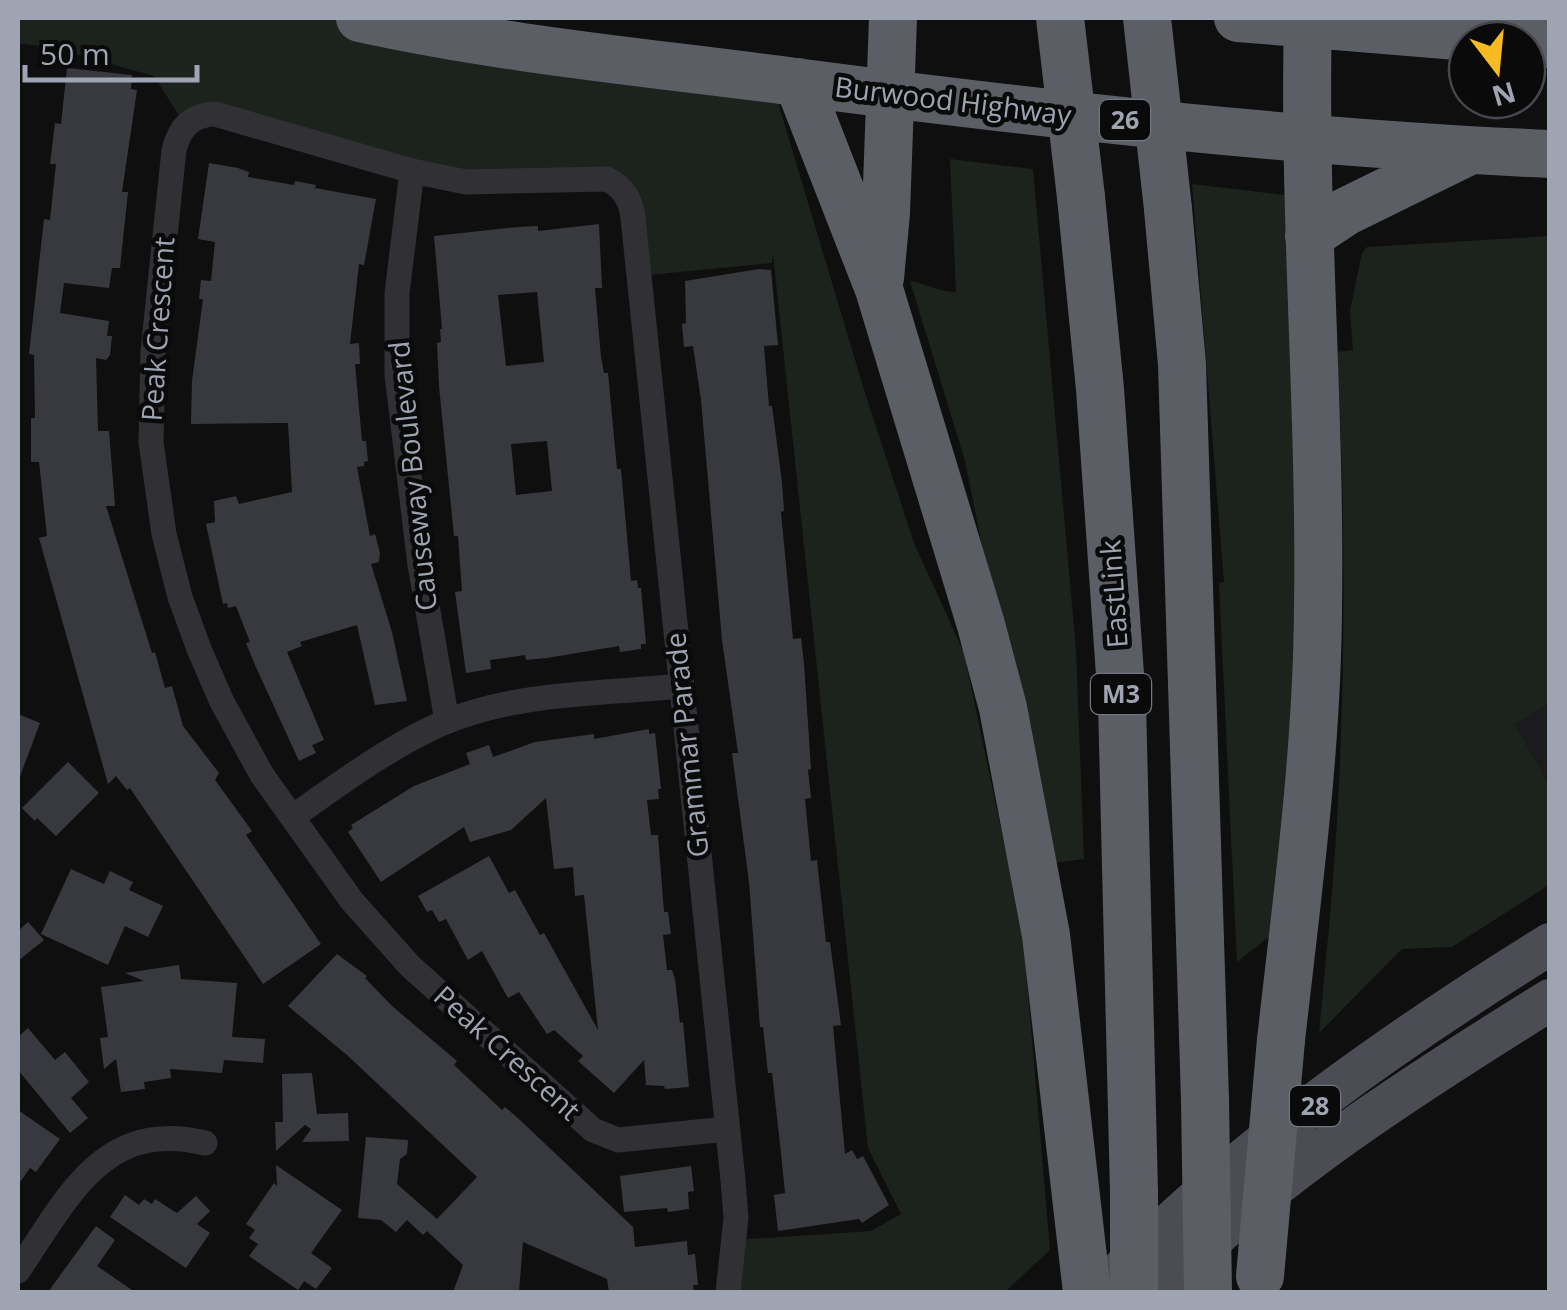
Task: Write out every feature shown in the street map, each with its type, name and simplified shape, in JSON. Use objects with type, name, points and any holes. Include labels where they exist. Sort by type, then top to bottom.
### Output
[{"type":"highway","name":"Burwood Highway","points":[[360,18],[455,39],[891,95],[1306,140],[1550,154]]},
{"type":"highway","points":[[879,289],[886,213],[893,18]]},
{"type":"highway","name":"EastLink","points":[[1060,18],[1100,389],[1122,703],[1134,1292]]},
{"type":"highway","points":[[1147,18],[1182,364],[1206,1100],[1208,1292]]},
{"type":"highway","points":[[1238,18],[1391,24],[1447,32]]},
{"type":"highway","points":[[1259,1284],[1304,840],[1318,610],[1306,140],[1307,21]]},
{"type":"highway","points":[[798,82],[879,289],[1003,708],[1046,935],[1084,1270]]},
{"type":"highway","points":[[1309,236],[1346,212],[1470,150]]},
{"type":"main road","name":"28","points":[[1100,1292],[1221,1180],[1309,1110],[1417,1030],[1550,944]]},
{"type":"main road","name":"28","points":[[1156,1292],[1294,1171],[1366,1118],[1550,1000]]},
{"type":"street","name":"Peak Crescent","points":[[628,199],[616,184],[597,178],[476,183],[412,171],[216,114],[189,121],[174,150],[150,386],[151,442],[158,500],[180,597],[198,649],[247,748],[324,865],[410,966],[593,1130],[618,1140],[727,1129]]},
{"type":"street","name":"Causeway Boulevard","points":[[412,171],[397,293],[397,375],[420,566],[447,721]]},
{"type":"street","name":"Grammar Parade","points":[[628,199],[634,218],[736,1218],[728,1292]]},
{"type":"street","points":[[292,817],[447,721],[522,702],[680,686]]},
{"type":"street","points":[[18,1271],[73,1190],[106,1158],[129,1146],[164,1136],[205,1143]]},
{"type":"shaded area","points":[[18,18],[373,18],[771,79],[914,543],[964,653],[1023,934],[1050,1250],[1005,1292],[728,1292],[734,1240],[871,1231],[901,1214],[868,1148],[773,254],[772,263],[639,276],[623,190],[486,183],[218,115],[185,125],[154,76],[53,48],[18,43]]},
{"type":"shaded area","points":[[950,159],[1033,169],[1076,650],[1084,859],[1046,864],[965,461],[910,281],[956,292]]},
{"type":"shaded area","points":[[1192,184],[1293,196],[1303,364],[1285,924],[1237,962],[1219,583],[1224,582]]},
{"type":"shaded area","points":[[1549,236],[1549,704],[1515,724],[1549,785],[1549,885],[1452,947],[1402,949],[1319,1033],[1342,716],[1343,533],[1337,352],[1353,350],[1350,311],[1362,253],[1367,247]]},
{"type":"shaded area","points":[[1549,704],[1549,785],[1515,724]]},
{"type":"building","points":[[67,68],[132,75],[131,89],[137,90],[122,192],[128,192],[120,268],[112,268],[109,288],[64,283],[60,313],[109,321],[110,355],[106,360],[96,358],[98,431],[109,431],[115,506],[106,506],[152,653],[155,652],[165,688],[172,686],[183,726],[219,773],[215,780],[252,831],[246,835],[321,944],[263,984],[130,788],[127,790],[116,776],[108,784],[39,538],[47,536],[39,462],[31,462],[34,355],[29,354],[44,219],[50,220],[56,164],[50,164],[55,123],[61,124]]},
{"type":"building","points":[[209,163],[238,168],[249,172],[248,177],[294,185],[295,181],[376,199],[364,265],[359,264],[350,344],[359,343],[360,364],[355,364],[362,441],[366,441],[368,461],[357,467],[370,536],[375,534],[380,553],[379,562],[371,564],[392,632],[407,701],[375,705],[357,625],[300,642],[302,646],[287,652],[324,740],[312,745],[316,753],[299,761],[246,643],[250,642],[236,606],[228,608],[227,603],[223,604],[206,524],[215,522],[214,501],[236,496],[239,504],[292,492],[288,423],[191,424],[192,381],[203,299],[199,299],[201,280],[211,281],[215,242],[198,239]]},
{"type":"building","points":[[599,224],[602,288],[595,288],[601,357],[604,373],[608,373],[617,469],[621,469],[631,581],[637,580],[641,588],[646,644],[641,644],[641,649],[620,652],[619,646],[547,658],[526,660],[525,655],[490,660],[491,669],[466,673],[455,592],[462,591],[458,536],[454,536],[439,386],[437,343],[441,342],[442,329],[434,236],[538,226],[538,231]],"holes":[[[537,292],[544,362],[506,366],[498,295]],[[547,441],[552,491],[516,495],[511,444]]]},
{"type":"building","points":[[771,270],[778,345],[764,346],[769,406],[782,482],[781,512],[793,639],[801,638],[804,663],[811,769],[811,798],[805,799],[811,861],[817,860],[841,1025],[833,1026],[845,1154],[852,1150],[857,1159],[863,1156],[889,1205],[862,1223],[859,1219],[778,1231],[774,1195],[785,1193],[781,1153],[772,1073],[768,1073],[760,1027],[749,882],[732,753],[738,753],[722,640],[701,400],[693,346],[684,347],[682,324],[686,323],[685,281]]},
{"type":"building","points":[[18,714],[40,723],[19,779],[18,778]]},
{"type":"building","points":[[649,729],[649,734],[655,733],[661,789],[659,799],[647,800],[651,835],[658,835],[664,912],[668,912],[671,934],[663,935],[667,970],[672,970],[675,979],[689,1087],[665,1089],[646,1085],[644,1060],[614,1093],[578,1061],[583,1056],[554,1030],[547,1034],[519,992],[508,998],[482,951],[468,960],[446,919],[439,922],[432,910],[427,912],[418,896],[489,856],[509,893],[515,890],[540,935],[544,933],[598,1030],[584,895],[575,896],[573,867],[554,869],[546,798],[511,830],[470,842],[464,827],[381,882],[348,832],[353,828],[351,825],[414,786],[470,764],[466,753],[489,745],[493,757],[535,742],[594,734],[594,739]]},
{"type":"building","points":[[68,762],[99,793],[56,836],[22,808]]},
{"type":"building","points":[[71,869],[104,884],[110,871],[133,882],[129,890],[163,906],[148,937],[125,926],[108,965],[41,934]]},
{"type":"building","points":[[28,922],[44,940],[18,961],[18,931]]},
{"type":"building","points":[[337,954],[367,976],[392,1006],[457,1061],[454,1065],[502,1110],[505,1107],[520,1120],[633,1227],[635,1247],[687,1241],[688,1255],[695,1254],[698,1285],[693,1285],[694,1292],[609,1292],[607,1279],[523,1242],[519,1292],[453,1292],[463,1265],[427,1231],[423,1235],[407,1220],[396,1232],[381,1220],[358,1218],[366,1137],[408,1140],[407,1154],[400,1159],[397,1184],[437,1219],[477,1177],[347,1055],[288,1006]]},
{"type":"building","points":[[179,965],[181,979],[237,983],[232,1037],[265,1039],[263,1063],[224,1060],[222,1073],[170,1069],[171,1078],[144,1082],[145,1089],[121,1092],[116,1059],[104,1069],[100,1038],[108,1037],[101,987],[144,981],[125,973]]},
{"type":"building","points":[[28,1028],[55,1060],[65,1052],[89,1082],[71,1098],[88,1118],[70,1133],[18,1070],[18,1037]]},
{"type":"building","points":[[312,1073],[317,1114],[348,1113],[349,1141],[302,1142],[311,1129],[305,1125],[276,1151],[275,1122],[283,1122],[282,1074]]},
{"type":"building","points":[[18,1110],[60,1139],[36,1172],[30,1168],[18,1185]]},
{"type":"building","points":[[276,1165],[342,1210],[311,1253],[332,1268],[316,1289],[304,1281],[298,1290],[249,1256],[258,1244],[249,1238],[255,1230],[246,1224],[274,1183],[277,1186]]},
{"type":"building","points":[[691,1166],[694,1191],[688,1192],[689,1209],[624,1212],[620,1176]]},
{"type":"building","points":[[125,1195],[139,1205],[144,1199],[152,1204],[155,1199],[177,1213],[196,1196],[210,1211],[197,1224],[210,1233],[186,1268],[110,1217]]},
{"type":"building","points":[[96,1226],[115,1240],[97,1266],[135,1292],[48,1292]]}]
